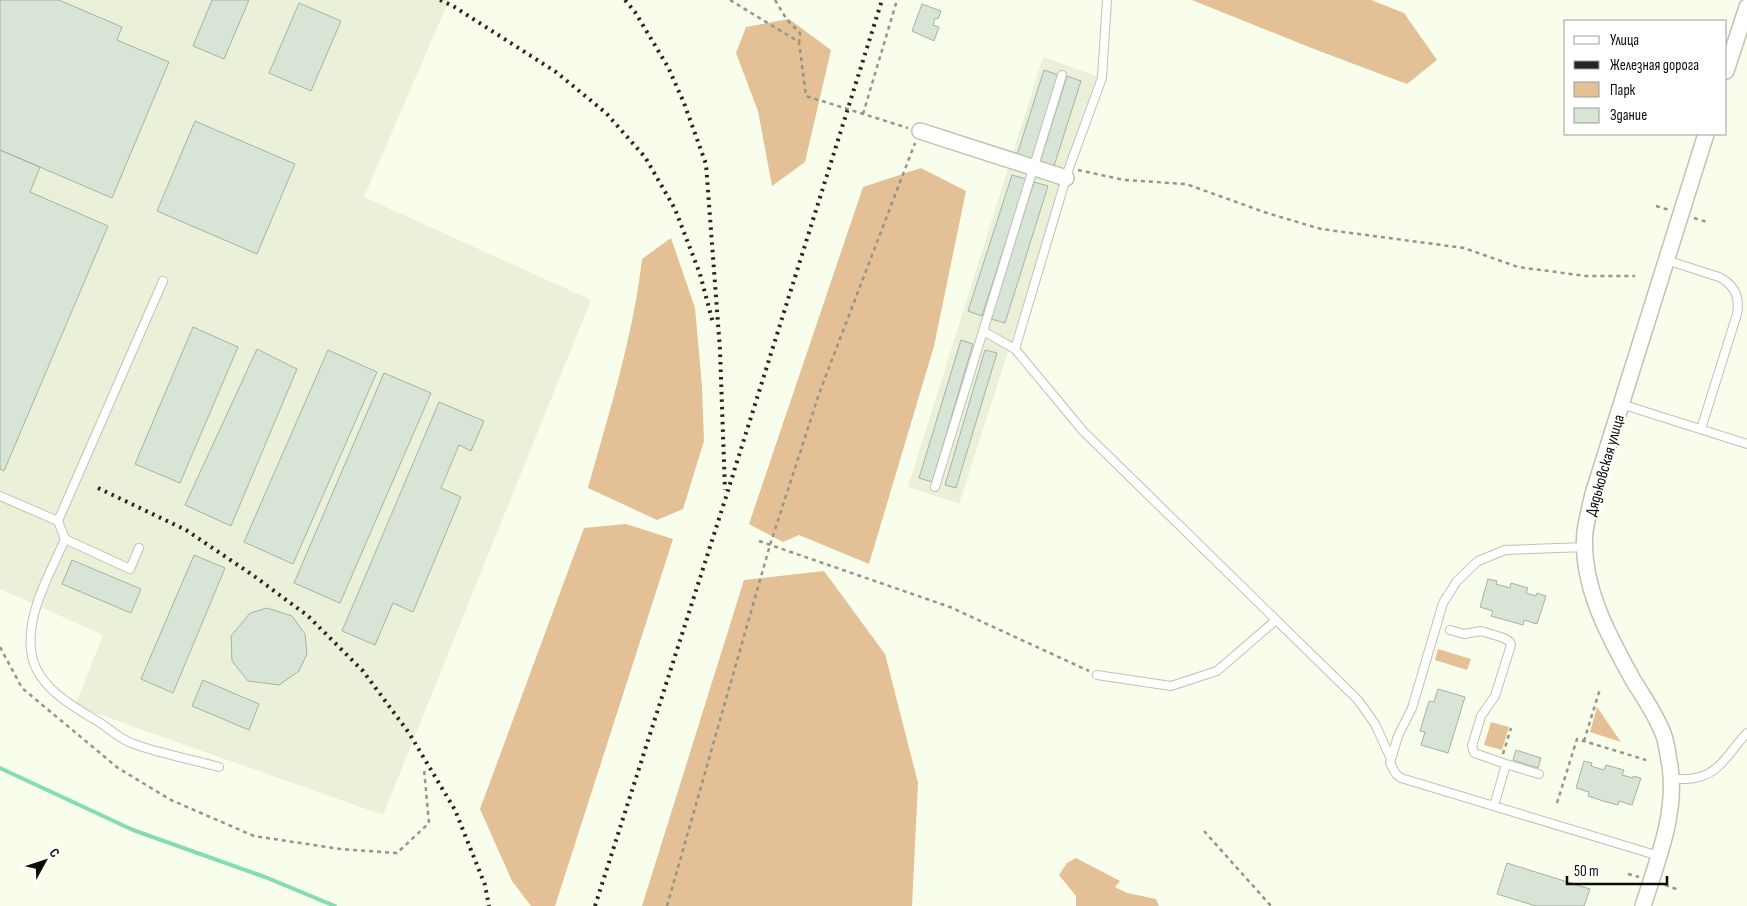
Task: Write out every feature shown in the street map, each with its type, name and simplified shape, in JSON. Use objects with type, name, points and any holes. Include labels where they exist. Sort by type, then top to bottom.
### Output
[{"type":"street","points":[[1727,68],[1747,7]]},
{"type":"street","points":[[920,131],[1033,168],[1068,173]]},
{"type":"street","name":"Дядьковская улица","points":[[1643,906],[1659,856],[1670,810],[1671,779],[1664,737],[1653,713],[1624,664],[1596,606],[1586,570],[1585,531],[1593,494],[1706,135]]},
{"type":"lane","points":[[1014,349],[1068,173],[1102,78],[1107,0]]},
{"type":"lane","points":[[935,487],[1062,75]]},
{"type":"lane","points":[[1666,260],[1719,277],[1727,282],[1736,292],[1739,304],[1701,429]]},
{"type":"lane","points":[[163,281],[58,521],[65,539],[35,611],[31,651],[36,668],[45,682],[61,698],[132,744],[219,767]]},
{"type":"lane","points":[[983,331],[1014,349],[1083,431],[1358,700],[1375,724],[1391,758],[1392,768],[1401,778],[1659,856]]},
{"type":"lane","points":[[1621,404],[1747,444]]},
{"type":"lane","points":[[0,496],[58,521]]},
{"type":"lane","points":[[65,539],[130,569],[139,548]]},
{"type":"lane","points":[[1391,758],[1398,736],[1412,708],[1443,603],[1457,581],[1478,561],[1505,550],[1586,547]]},
{"type":"lane","points":[[1098,675],[1171,686],[1217,671],[1276,620]]},
{"type":"lane","points":[[1450,630],[1464,634],[1481,631],[1504,638],[1510,642],[1511,645],[1495,696],[1482,712],[1472,746],[1474,753],[1538,774]]},
{"type":"lane","points":[[1671,779],[1698,778],[1710,773],[1720,766],[1735,745],[1747,733]]},
{"type":"lane","points":[[1494,806],[1504,763]]},
{"type":"path","points":[[730,0],[799,42]]},
{"type":"path","points":[[667,906],[770,545],[820,391],[920,131],[806,96],[799,42],[800,33],[787,20],[775,0]]},
{"type":"path","points":[[863,114],[897,0]]},
{"type":"path","points":[[1068,173],[1124,180],[1186,184],[1267,213],[1321,229],[1464,248],[1518,267],[1586,276],[1634,276]]},
{"type":"path","points":[[1656,206],[1674,212]]},
{"type":"path","points":[[1690,217],[1708,222]]},
{"type":"path","points":[[759,541],[950,607],[1098,675]]},
{"type":"path","points":[[0,647],[22,688],[118,768],[171,800],[254,836],[340,849],[397,853],[429,823],[424,769]]},
{"type":"path","points":[[1584,741],[1600,689]]},
{"type":"path","points":[[1504,763],[1511,728]]},
{"type":"path","points":[[1558,803],[1577,739],[1646,760]]},
{"type":"path","points":[[1204,831],[1271,906]]},
{"type":"path","points":[[1628,874],[1641,878]]},
{"type":"path","points":[[1659,883],[1680,890]]},
{"type":"shaded area","points":[[0,0],[449,0],[364,197],[591,300],[383,815],[75,706],[103,635],[0,589]]},
{"type":"shaded area","points":[[1043,57],[1097,76],[959,504],[908,487]]},
{"type":"green space","points":[[1192,0],[1371,0],[1404,13],[1437,60],[1407,84]]},
{"type":"green space","points":[[789,19],[831,50],[805,162],[772,186],[758,111],[736,53],[746,27]]},
{"type":"green space","points":[[921,168],[966,191],[934,346],[869,564],[799,535],[783,542],[749,524],[863,187]]},
{"type":"green space","points":[[671,238],[695,308],[702,386],[704,441],[683,509],[657,520],[588,488],[612,403],[633,317],[642,259]]},
{"type":"green space","points":[[626,524],[673,539],[555,906],[531,906],[512,881],[480,809],[584,528]]},
{"type":"green space","points":[[824,571],[885,654],[918,783],[912,906],[642,906],[744,580]]},
{"type":"green space","points":[[1438,649],[1471,659],[1467,670],[1435,660]]},
{"type":"green space","points":[[1597,707],[1621,742],[1590,732]]},
{"type":"green space","points":[[1491,722],[1509,727],[1502,750],[1484,745]]},
{"type":"green space","points":[[1076,858],[1120,881],[1115,887],[1127,893],[1156,899],[1159,906],[1076,906],[1076,896],[1059,875],[1067,863]]},
{"type":"building","points":[[0,0],[59,0],[122,27],[117,40],[169,62],[112,198],[0,150]]},
{"type":"building","points":[[212,0],[249,0],[224,59],[193,46]]},
{"type":"building","points":[[299,3],[341,21],[311,91],[269,73]]},
{"type":"building","points":[[922,4],[941,11],[938,19],[935,18],[933,25],[939,27],[934,41],[912,31]]},
{"type":"building","points":[[1044,70],[1058,75],[1032,160],[1017,155]]},
{"type":"building","points":[[1067,76],[1081,81],[1054,166],[1040,162]]},
{"type":"building","points":[[195,121],[295,164],[257,254],[157,211]]},
{"type":"building","points":[[0,150],[40,167],[30,192],[108,226],[4,471],[0,469]]},
{"type":"building","points":[[1012,175],[1026,179],[982,316],[968,311]]},
{"type":"building","points":[[1034,182],[1048,186],[1005,323],[991,319]]},
{"type":"building","points":[[193,327],[238,347],[180,483],[135,464]]},
{"type":"building","points":[[961,340],[973,344],[932,482],[919,478]]},
{"type":"building","points":[[257,349],[297,369],[231,526],[185,505]]},
{"type":"building","points":[[328,350],[377,372],[293,564],[244,542]]},
{"type":"building","points":[[985,350],[997,353],[956,488],[945,485]]},
{"type":"building","points":[[384,373],[431,393],[340,603],[294,583]]},
{"type":"building","points":[[439,402],[484,421],[471,451],[459,445],[441,488],[461,497],[413,612],[393,603],[375,645],[342,631]]},
{"type":"building","points":[[194,555],[225,568],[173,693],[141,679]]},
{"type":"building","points":[[72,560],[141,589],[131,613],[62,584]]},
{"type":"building","points":[[1488,579],[1497,581],[1496,584],[1510,588],[1511,583],[1528,588],[1526,593],[1536,596],[1537,593],[1546,596],[1537,624],[1524,620],[1523,625],[1491,616],[1493,611],[1480,607]]},
{"type":"building","points":[[267,608],[292,616],[305,634],[307,654],[299,671],[279,685],[248,681],[232,661],[231,636],[250,613]]},
{"type":"building","points":[[203,680],[259,704],[249,730],[192,706]]},
{"type":"building","points":[[1438,689],[1465,697],[1448,753],[1421,745],[1425,732],[1420,731],[1429,701],[1434,702]]},
{"type":"building","points":[[1516,750],[1541,758],[1538,768],[1513,760]]},
{"type":"building","points":[[1584,761],[1592,763],[1591,766],[1604,770],[1606,765],[1624,770],[1622,775],[1641,778],[1632,805],[1619,801],[1618,805],[1603,801],[1588,796],[1589,792],[1576,788]]},
{"type":"building","points":[[1507,863],[1590,889],[1584,906],[1536,906],[1497,894]]},
{"type":"waterway","points":[[0,768],[133,830],[265,877],[335,906]]},
{"type":"railway","points":[[440,0],[453,6],[556,72],[606,113],[645,157],[675,209],[700,274],[713,323]]},
{"type":"railway","points":[[625,0],[635,12],[668,67],[684,103],[706,164],[720,350],[725,490]]},
{"type":"railway","points":[[595,906],[882,0]]},
{"type":"railway","points":[[98,488],[186,530],[254,576],[308,616],[363,671],[409,733],[455,810],[485,885],[489,906]]}]
